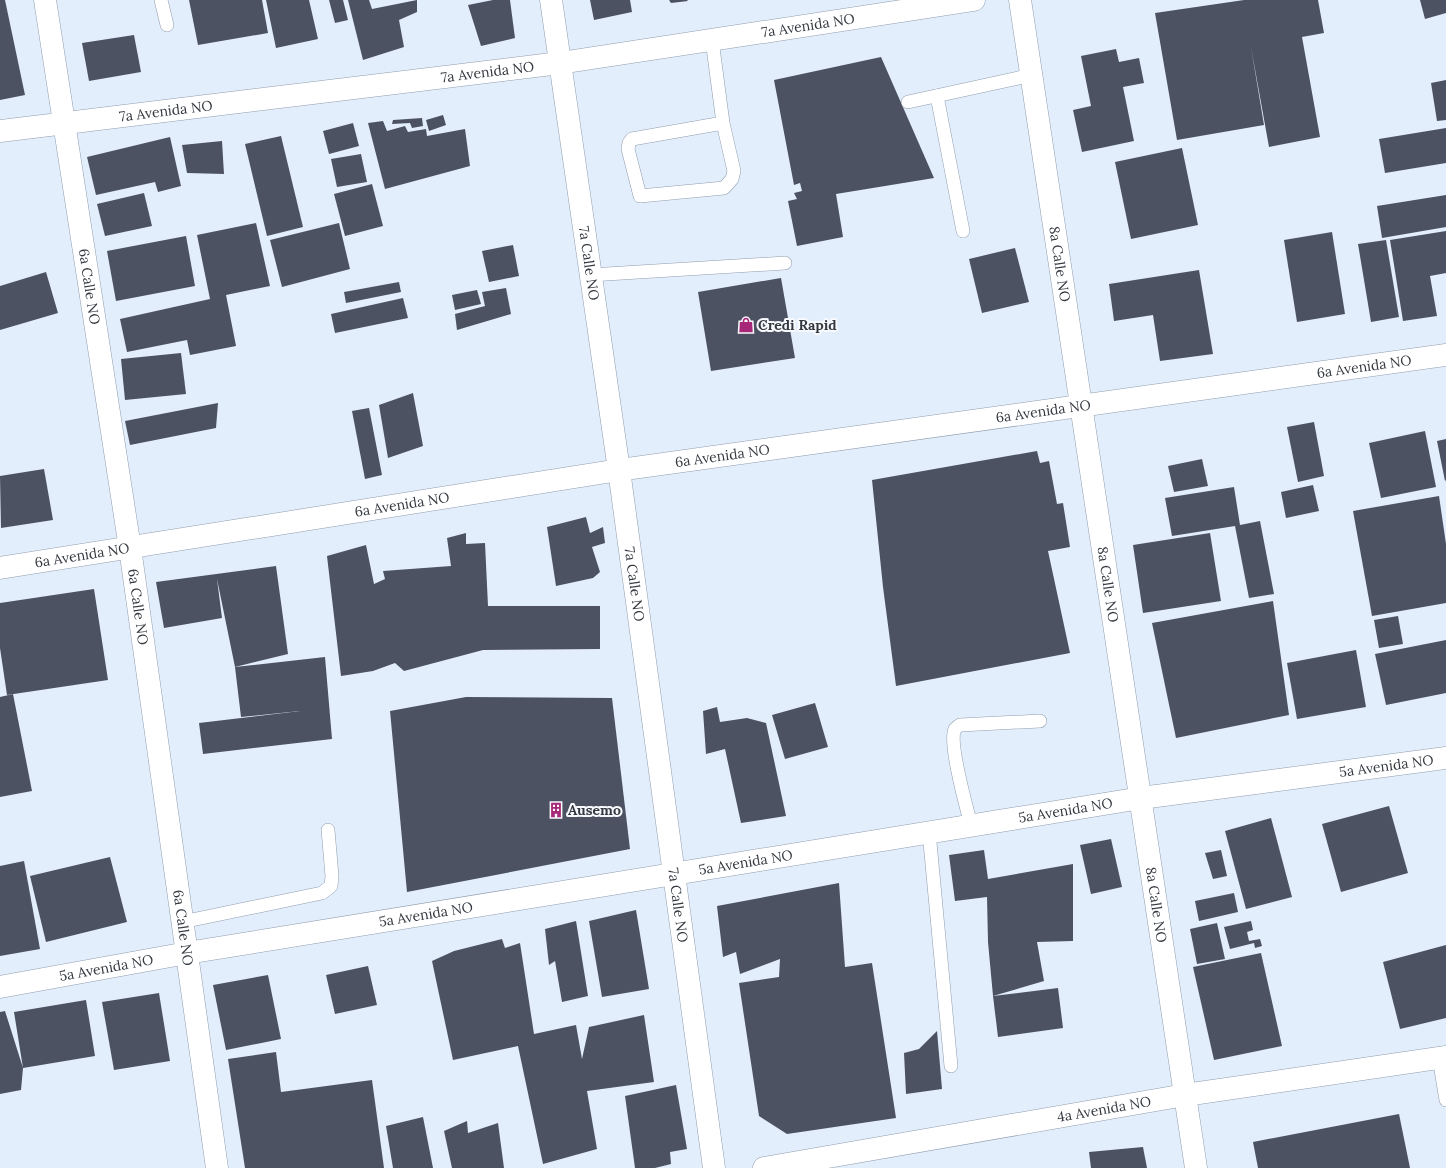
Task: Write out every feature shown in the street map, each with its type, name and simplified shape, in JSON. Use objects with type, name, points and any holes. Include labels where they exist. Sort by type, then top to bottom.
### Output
[{"type":"street","name":"6a Calle NO","points":[[45,0],[130,548],[217,1168]]},
{"type":"street","name":"7a Calle NO","points":[[551,0],[675,873],[714,1168]]},
{"type":"street","name":"7a Avenida NO","points":[[0,131],[560,63],[974,0]]},
{"type":"street","name":"8a Calle NO","points":[[1020,0],[1196,1168]]},
{"type":"street","name":"6a Avenida NO","points":[[0,568],[618,470],[1446,355]]},
{"type":"street","name":"5a Avenida NO","points":[[0,987],[187,953],[1141,798],[1446,758]]},
{"type":"street","name":"4a Avenida NO","points":[[764,1168],[1185,1095],[1443,1057]]},
{"type":"lane","points":[[161,0],[167,25]]},
{"type":"lane","points":[[712,40],[723,123],[734,171],[732,179],[724,188],[640,196],[628,149],[629,143],[632,139],[723,123]]},
{"type":"lane","points":[[908,102],[1032,75]]},
{"type":"lane","points":[[937,96],[963,231]]},
{"type":"lane","points":[[590,275],[785,263]]},
{"type":"lane","points":[[970,826],[960,782],[953,738],[955,730],[960,725],[1040,721]]},
{"type":"lane","points":[[182,922],[322,893],[331,886],[332,876],[328,830]]},
{"type":"lane","points":[[929,832],[951,1066]]},
{"type":"lane","points":[[1443,1057],[1446,1100]]},
{"type":"building","points":[[0,0],[5,0],[25,95],[0,100]]},
{"type":"building","points":[[189,0],[262,0],[268,33],[198,45]]},
{"type":"building","points":[[266,0],[309,0],[318,39],[276,48]]},
{"type":"building","points":[[329,0],[343,0],[348,20],[335,23]]},
{"type":"building","points":[[348,0],[369,0],[372,9],[417,0],[417,12],[399,20],[404,47],[363,60]]},
{"type":"building","points":[[493,0],[510,0],[515,38],[481,46],[468,5]]},
{"type":"building","points":[[590,0],[630,0],[632,12],[594,20]]},
{"type":"building","points":[[669,0],[687,0],[688,1],[671,3]]},
{"type":"building","points":[[1244,0],[1318,0],[1324,33],[1302,37],[1320,137],[1269,147],[1251,47],[1264,125],[1177,140],[1155,13]]},
{"type":"building","points":[[1420,0],[1446,0],[1446,13],[1425,19]]},
{"type":"building","points":[[134,35],[141,72],[89,81],[82,43]]},
{"type":"building","points":[[1116,49],[1119,62],[1139,58],[1144,83],[1123,87],[1134,141],[1082,152],[1073,110],[1091,106],[1081,56]]},
{"type":"building","points":[[881,57],[934,178],[836,194],[843,237],[797,246],[788,201],[797,199],[794,193],[802,191],[800,183],[794,185],[774,80]]},
{"type":"building","points":[[1446,80],[1446,120],[1437,121],[1431,83]]},
{"type":"building","points":[[443,115],[446,125],[429,131],[426,120]]},
{"type":"building","points":[[422,118],[423,126],[412,128],[410,123],[392,124],[393,120]]},
{"type":"building","points":[[383,121],[387,131],[405,126],[408,132],[426,129],[427,136],[465,129],[470,166],[385,189],[368,123]]},
{"type":"building","points":[[353,123],[359,146],[329,154],[323,131]]},
{"type":"building","points":[[1446,128],[1446,163],[1385,173],[1379,139]]},
{"type":"building","points":[[281,136],[303,227],[267,236],[245,144]]},
{"type":"building","points":[[170,137],[181,186],[158,192],[155,182],[96,195],[87,157]]},
{"type":"building","points":[[222,141],[224,174],[187,173],[182,145]]},
{"type":"building","points":[[1182,148],[1198,225],[1131,239],[1115,162]]},
{"type":"building","points":[[361,154],[367,182],[337,187],[331,159]]},
{"type":"building","points":[[372,184],[383,226],[345,236],[334,194]]},
{"type":"building","points":[[144,193],[152,226],[105,236],[97,204]]},
{"type":"building","points":[[1446,195],[1446,227],[1382,238],[1377,206]]},
{"type":"building","points":[[256,223],[270,286],[226,295],[236,346],[190,355],[187,340],[127,352],[120,319],[210,299],[197,235]]},
{"type":"building","points":[[339,223],[350,269],[282,287],[270,240]]},
{"type":"building","points":[[1446,231],[1446,273],[1430,276],[1437,316],[1403,321],[1390,240]]},
{"type":"building","points":[[1332,232],[1345,314],[1297,322],[1284,240]]},
{"type":"building","points":[[186,236],[195,286],[116,301],[107,251]]},
{"type":"building","points":[[1386,240],[1399,317],[1371,322],[1358,244]]},
{"type":"building","points":[[513,245],[519,276],[489,282],[482,251]]},
{"type":"building","points":[[1015,248],[1029,302],[982,313],[969,259]]},
{"type":"building","points":[[1199,270],[1213,354],[1160,361],[1153,315],[1114,321],[1109,284]]},
{"type":"building","points":[[46,272],[58,313],[0,330],[0,286]]},
{"type":"building","name":"Credi Rapid","points":[[781,278],[795,358],[711,371],[698,292]]},
{"type":"building","points":[[399,282],[401,292],[346,303],[344,292]]},
{"type":"building","points":[[506,288],[511,314],[457,330],[455,314],[485,306],[482,292]]},
{"type":"building","points":[[477,290],[481,304],[455,310],[452,295]]},
{"type":"building","points":[[403,298],[408,318],[335,333],[331,314]]},
{"type":"building","points":[[181,353],[186,394],[125,400],[121,359]]},
{"type":"building","points":[[413,393],[423,446],[388,458],[379,405]]},
{"type":"building","points":[[218,403],[216,428],[130,445],[125,421]]},
{"type":"building","points":[[369,408],[382,475],[365,479],[352,411]]},
{"type":"building","points":[[1314,422],[1324,476],[1298,482],[1287,427]]},
{"type":"building","points":[[1425,431],[1436,487],[1381,498],[1369,443]]},
{"type":"building","points":[[1446,439],[1446,480],[1445,481],[1437,441]]},
{"type":"building","points":[[1037,451],[1040,463],[1049,461],[1057,504],[1063,503],[1070,547],[1048,551],[1070,653],[896,686],[883,587],[872,480]]},
{"type":"building","points":[[1202,459],[1208,486],[1174,492],[1168,466]]},
{"type":"building","points":[[44,469],[53,520],[1,528],[0,476]]},
{"type":"building","points":[[1313,485],[1319,511],[1286,518],[1281,492]]},
{"type":"building","points":[[1234,487],[1240,525],[1260,521],[1274,594],[1249,598],[1235,526],[1172,536],[1165,498]]},
{"type":"building","points":[[1439,496],[1446,544],[1446,603],[1372,616],[1353,511]]},
{"type":"building","points":[[586,517],[590,533],[603,527],[605,543],[592,547],[600,572],[593,578],[556,586],[547,527]]},
{"type":"building","points":[[466,533],[466,544],[485,543],[488,606],[600,606],[600,649],[483,650],[404,671],[395,663],[373,671],[341,676],[327,556],[366,545],[374,584],[385,579],[383,571],[451,566],[447,538]]},
{"type":"building","points":[[1210,533],[1221,601],[1143,613],[1133,545]]},
{"type":"building","points":[[276,566],[288,654],[235,667],[217,579],[222,618],[164,628],[156,582]]},
{"type":"building","points":[[94,589],[108,680],[7,695],[0,648],[0,603]]},
{"type":"building","points":[[1273,601],[1289,715],[1176,738],[1152,623]]},
{"type":"building","points":[[1398,616],[1403,644],[1379,648],[1374,620]]},
{"type":"building","points":[[1446,640],[1446,693],[1386,705],[1375,654]]},
{"type":"building","points":[[1356,650],[1366,707],[1297,719],[1287,663]]},
{"type":"building","points":[[325,657],[332,739],[203,754],[199,723],[300,711],[241,717],[235,667]]},
{"type":"building","points":[[13,694],[32,791],[0,797],[0,697]]},
{"type":"building","points":[[466,697],[612,698],[630,849],[407,892],[390,711]]},
{"type":"building","points":[[815,703],[828,747],[785,759],[772,715]]},
{"type":"building","points":[[717,707],[720,722],[747,718],[766,723],[786,816],[741,823],[725,749],[706,754],[703,711]]},
{"type":"building","points":[[1389,806],[1408,873],[1341,892],[1322,824]]},
{"type":"building","points":[[1271,818],[1292,897],[1246,909],[1225,831]]},
{"type":"building","points":[[1111,839],[1122,887],[1091,894],[1080,845]]},
{"type":"building","points":[[984,850],[988,879],[1073,864],[1073,941],[1037,942],[1044,981],[993,996],[988,942],[987,897],[955,901],[949,855]]},
{"type":"building","points":[[1221,850],[1227,876],[1213,879],[1205,853]]},
{"type":"building","points":[[110,857],[127,922],[46,942],[30,876]]},
{"type":"building","points":[[24,861],[40,949],[0,956],[0,866]]},
{"type":"building","points":[[839,883],[845,967],[872,963],[896,1118],[787,1134],[759,1116],[739,983],[779,977],[780,959],[740,974],[736,952],[723,957],[717,906]]},
{"type":"building","points":[[1234,893],[1238,912],[1199,921],[1195,901]]},
{"type":"building","points":[[636,910],[649,989],[602,997],[589,921]]},
{"type":"building","points":[[576,921],[588,996],[562,1002],[555,961],[549,965],[545,929]]},
{"type":"building","points":[[1251,921],[1253,930],[1247,932],[1249,941],[1260,939],[1262,946],[1255,948],[1254,943],[1230,949],[1224,927]]},
{"type":"building","points":[[1217,923],[1225,959],[1197,964],[1190,929]]},
{"type":"building","points":[[502,939],[505,948],[520,943],[534,1034],[576,1025],[582,1059],[589,1027],[644,1015],[654,1082],[587,1091],[597,1149],[543,1164],[518,1046],[453,1060],[432,961],[454,951]]},
{"type":"building","points":[[1446,945],[1446,1018],[1400,1029],[1383,962]]},
{"type":"building","points":[[1261,953],[1282,1046],[1214,1060],[1193,967]]},
{"type":"building","points":[[368,966],[377,1005],[335,1014],[326,975]]},
{"type":"building","points":[[268,975],[281,1039],[226,1050],[213,985]]},
{"type":"building","points":[[1058,988],[1063,1028],[998,1037],[993,996]]},
{"type":"building","points":[[159,993],[170,1061],[114,1070],[102,1002]]},
{"type":"building","points":[[86,1000],[95,1056],[23,1068],[14,1012]]},
{"type":"building","points":[[5,1011],[23,1068],[21,1090],[0,1094],[0,1012]]},
{"type":"building","points":[[937,1031],[942,1089],[906,1094],[904,1053],[919,1049]]},
{"type":"building","points":[[276,1052],[281,1092],[372,1080],[384,1168],[245,1168],[228,1059]]},
{"type":"building","points":[[676,1085],[687,1149],[670,1152],[671,1164],[655,1168],[635,1168],[625,1096]]},
{"type":"building","points":[[1399,1114],[1410,1168],[1258,1168],[1253,1142]]},
{"type":"building","points":[[423,1117],[433,1168],[393,1168],[386,1126]]},
{"type":"building","points":[[467,1121],[468,1133],[498,1123],[504,1168],[452,1168],[444,1131]]},
{"type":"building","points":[[1143,1147],[1147,1168],[1091,1168],[1089,1152]]},
{"type":"place","name":"Credi Rapid","points":[[746,325]]},
{"type":"place","name":"Ausemo","points":[[556,810]]}]
